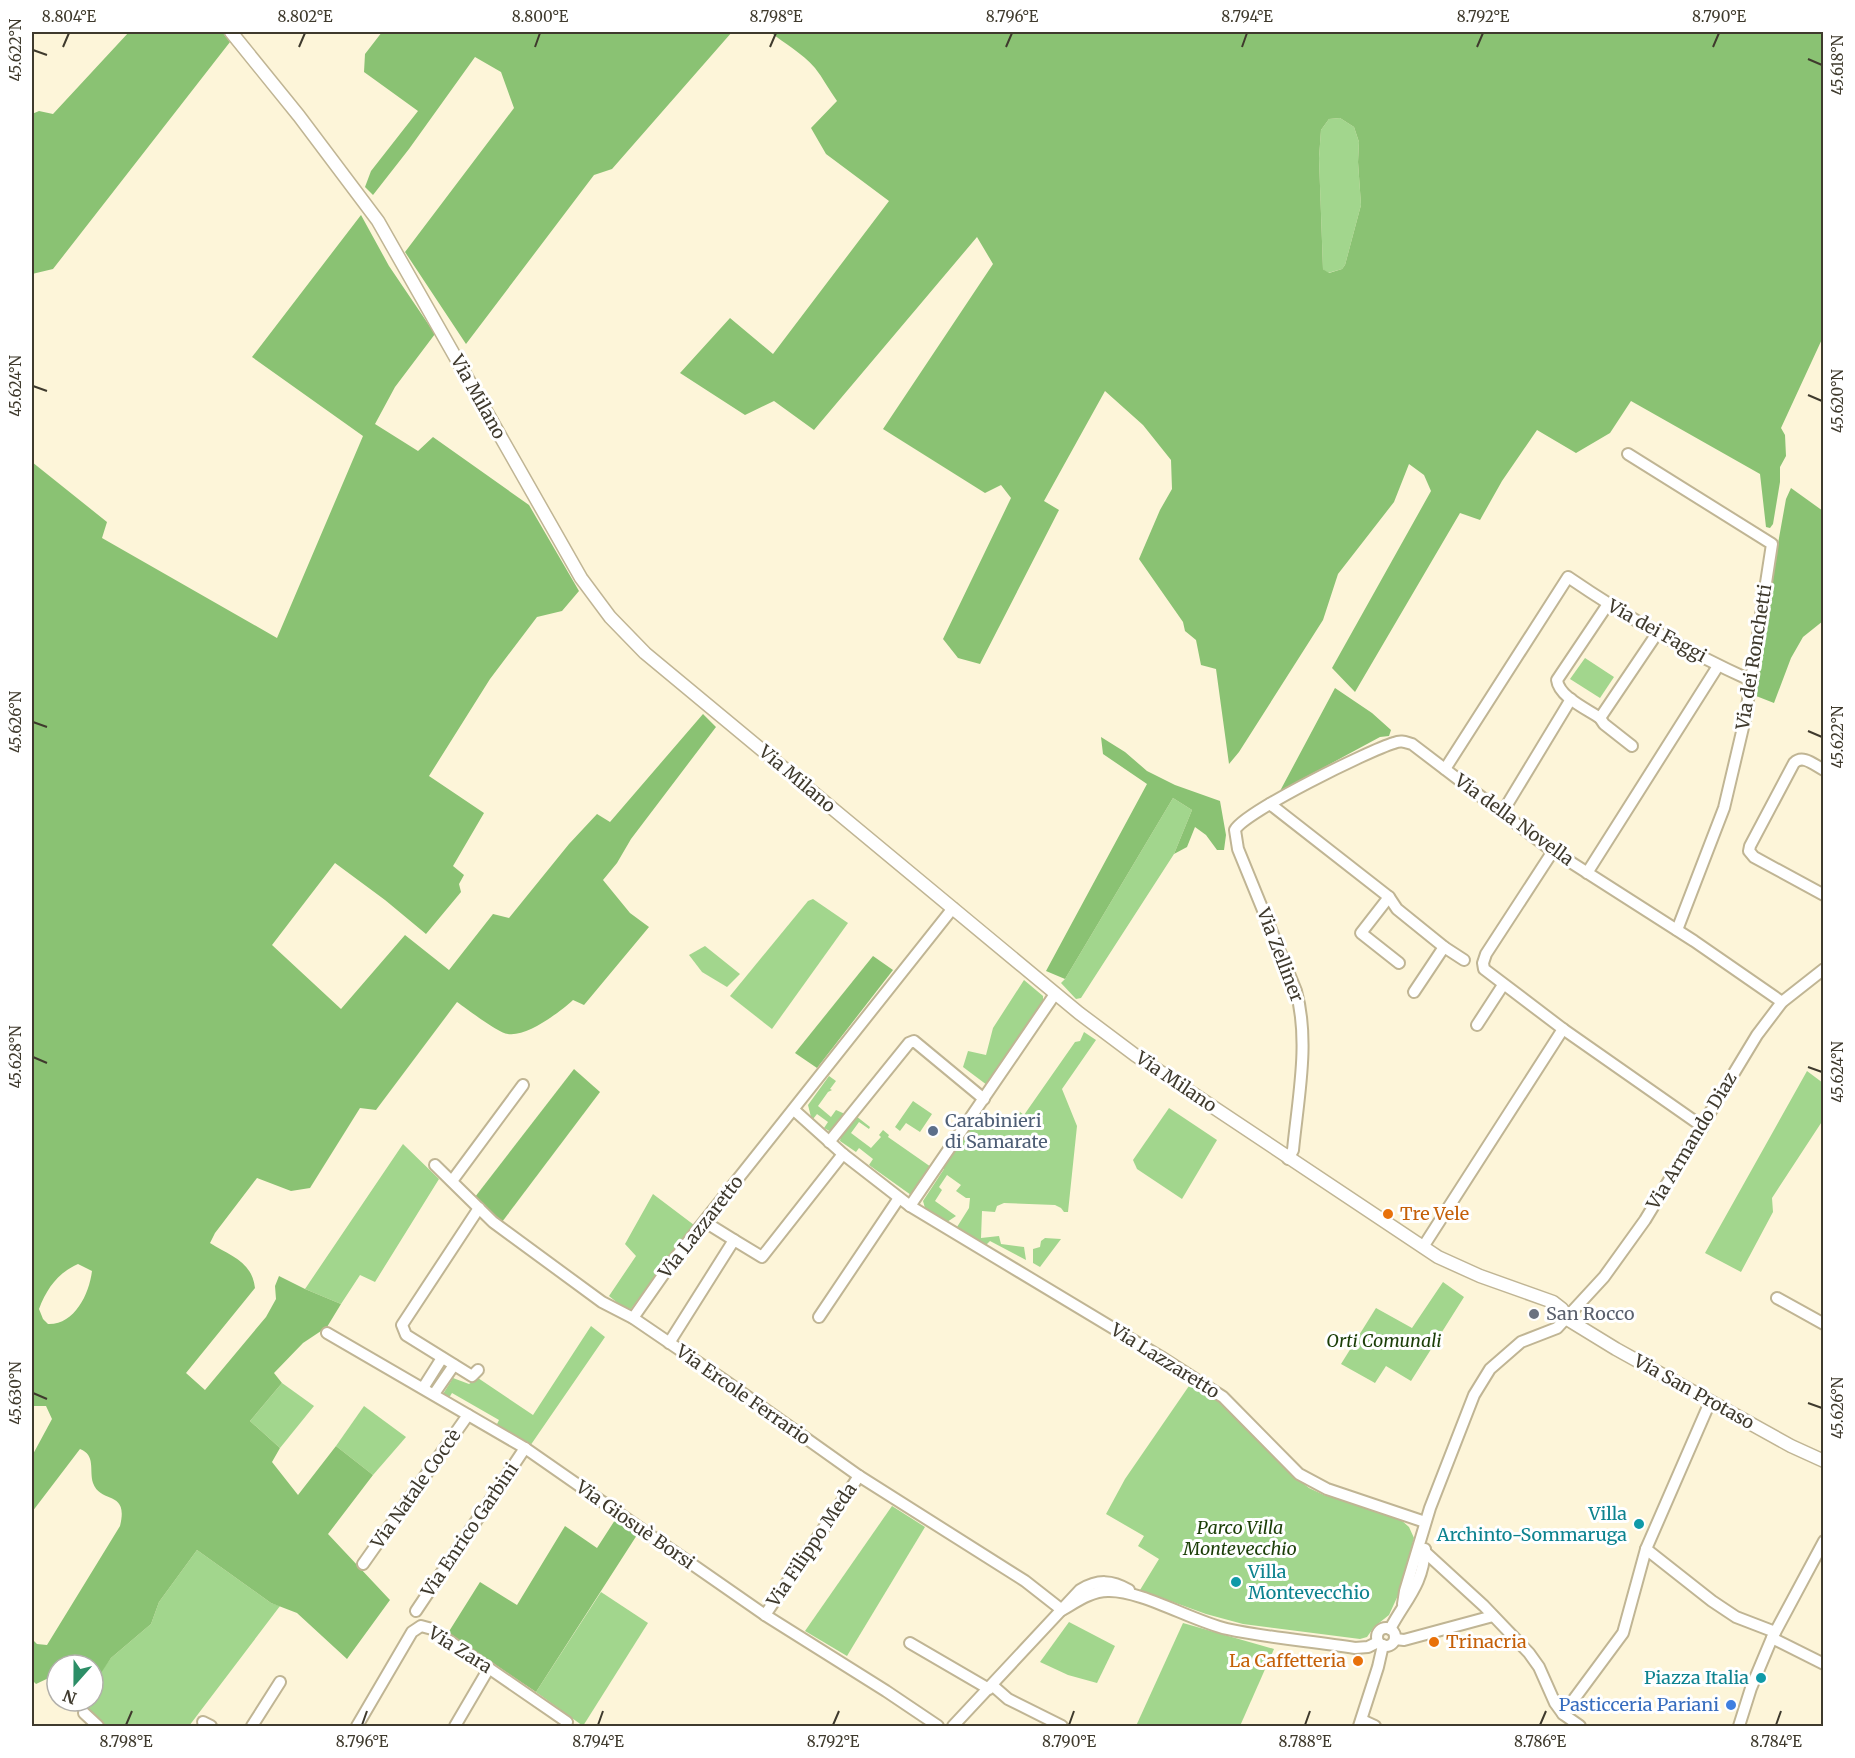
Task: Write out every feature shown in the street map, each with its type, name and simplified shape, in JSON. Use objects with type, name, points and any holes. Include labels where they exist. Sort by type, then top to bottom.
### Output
[{"type":"street","name":"Via Milano","points":[[231,32],[299,116],[378,221],[573,563],[590,591],[610,617],[660,665],[1055,994],[1135,1055],[1438,1257],[1458,1268],[1553,1302],[1562,1310],[1566,1319]]},
{"type":"street","name":"Via dei Ronchetti","points":[[1628,454],[1772,544],[1745,719],[1724,808],[1677,930]]},
{"type":"street","name":"Via dei Faggi","points":[[1445,769],[1568,577],[1658,633],[1718,666],[1750,680]]},
{"type":"street","points":[[1608,604],[1557,680],[1558,686],[1571,699],[1600,718],[1604,724],[1632,746]]},
{"type":"street","points":[[1600,718],[1658,633]]},
{"type":"street","points":[[1587,873],[1718,666]]},
{"type":"street","points":[[1502,813],[1571,699]]},
{"type":"street","name":"Via della Novella","points":[[1237,826],[1270,804],[1369,753],[1403,741],[1412,744],[1553,851],[1677,930],[1782,1002]]},
{"type":"street","points":[[1824,770],[1803,758],[1794,763],[1749,851],[1754,857],[1824,895]]},
{"type":"street","points":[[1270,804],[1389,897],[1397,909],[1443,947],[1464,960]]},
{"type":"street","name":"Via Zelliner","points":[[1237,826],[1235,835],[1238,849],[1296,991],[1301,1009],[1303,1029],[1301,1069],[1293,1150],[1288,1159]]},
{"type":"street","points":[[1553,851],[1486,954],[1484,969],[1563,1029],[1703,1126]]},
{"type":"street","points":[[1389,897],[1361,933],[1399,963]]},
{"type":"street","name":"Via Lazzaretto","points":[[633,1318],[675,1258],[953,908]]},
{"type":"street","points":[[1414,992],[1443,947]]},
{"type":"street","name":"Via Armando Diaz","points":[[1424,1534],[1425,1522],[1474,1395],[1490,1369],[1521,1342],[1557,1328],[1604,1277],[1632,1241],[1742,1058],[1782,1002],[1824,969]]},
{"type":"street","points":[[1477,1025],[1503,985]]},
{"type":"street","points":[[910,1206],[1055,994]]},
{"type":"street","points":[[1423,1246],[1563,1029]]},
{"type":"street","points":[[829,1142],[909,1043],[914,1041],[984,1099]]},
{"type":"street","points":[[452,1181],[523,1085]]},
{"type":"street","name":"Via Lazzaretto","points":[[794,1110],[843,1154],[910,1206],[1161,1357],[1223,1397],[1299,1474],[1327,1489],[1425,1522]]},
{"type":"street","points":[[705,1222],[762,1257],[843,1154]]},
{"type":"street","name":"Via Ercole Ferrario","points":[[435,1165],[493,1222],[602,1302],[633,1318],[860,1476],[1025,1581],[1062,1610]]},
{"type":"street","points":[[819,1317],[899,1198]]},
{"type":"street","points":[[478,1370],[472,1376],[406,1335],[402,1325],[479,1208]]},
{"type":"street","points":[[669,1343],[734,1240]]},
{"type":"street","points":[[1778,1298],[1824,1324]]},
{"type":"street","name":"Via San Protaso","points":[[1566,1319],[1710,1402],[1791,1446],[1824,1461]]},
{"type":"street","name":"Via Giosuè Borsi","points":[[327,1333],[525,1448],[765,1615],[938,1726]]},
{"type":"street","points":[[423,1388],[442,1358]]},
{"type":"street","points":[[434,1394],[454,1365]]},
{"type":"street","points":[[1563,1714],[1623,1633],[1646,1549],[1710,1402]]},
{"type":"street","name":"Via Natale Coccè","points":[[363,1564],[468,1415]]},
{"type":"street","name":"Via Enrico Garbini","points":[[416,1611],[525,1448]]},
{"type":"street","name":"Via Filippo Meda","points":[[765,1615],[860,1476]]},
{"type":"street","points":[[1403,1604],[1413,1594],[1422,1572],[1425,1552],[1424,1534]]},
{"type":"street","points":[[953,1726],[1080,1590],[1098,1582],[1115,1583],[1141,1598],[1227,1629],[1355,1648],[1380,1643],[1390,1645],[1424,1534]]},
{"type":"street","points":[[1646,1549],[1728,1611],[1824,1664]]},
{"type":"street","points":[[1739,1726],[1751,1688],[1773,1635],[1822,1549]]},
{"type":"street","points":[[1425,1552],[1433,1562],[1448,1571],[1493,1616],[1539,1667],[1555,1703],[1563,1714],[1580,1726]]},
{"type":"street","points":[[1410,1576],[1436,1569],[1448,1571]]},
{"type":"street","points":[[1375,1726],[1361,1723],[1380,1643],[1377,1634],[1379,1630],[1383,1628],[1404,1640],[1493,1616]]},
{"type":"street","name":"Via Zara","points":[[357,1726],[412,1632],[421,1626],[432,1629],[567,1722]]},
{"type":"street","points":[[910,1643],[991,1687],[1008,1699],[1062,1726]]},
{"type":"street","points":[[455,1726],[489,1668]]},
{"type":"street","points":[[252,1726],[280,1682]]},
{"type":"street","points":[[84,1713],[98,1726]]},
{"type":"green space","points":[[129,32],[222,32],[230,42],[53,269],[32,274],[32,114],[39,111],[53,114]]},
{"type":"green space","points":[[382,32],[732,32],[612,169],[594,175],[466,344],[405,252],[514,108],[501,72],[475,57],[373,195],[365,187],[371,171],[418,111],[364,72],[365,54]]},
{"type":"green space","points":[[770,32],[1823,32],[1823,337],[1781,428],[1785,435],[1786,456],[1780,467],[1780,482],[1773,524],[1770,528],[1766,527],[1760,474],[1631,401],[1610,433],[1576,453],[1537,430],[1502,481],[1480,520],[1460,513],[1355,692],[1332,668],[1431,491],[1424,475],[1409,464],[1394,502],[1338,574],[1323,620],[1239,752],[1229,764],[1216,669],[1201,665],[1196,640],[1185,631],[1183,622],[1139,559],[1160,510],[1172,489],[1171,460],[1143,425],[1105,391],[1044,501],[1059,510],[980,664],[958,658],[943,639],[1011,498],[1001,485],[985,493],[883,429],[993,264],[977,237],[814,430],[774,401],[745,415],[680,373],[730,318],[773,354],[889,201],[826,154],[811,128],[837,101],[810,63]],"holes":[[[1340,118],[1354,127],[1359,142],[1361,205],[1345,265],[1342,269],[1329,273],[1323,269],[1319,158],[1321,130],[1329,119]]]},
{"type":"green space","points":[[1340,118],[1354,127],[1359,142],[1361,205],[1345,265],[1342,269],[1328,273],[1323,269],[1319,158],[1321,130],[1329,119]]},
{"type":"green space","points":[[361,215],[389,266],[435,334],[395,387],[375,424],[418,451],[433,437],[529,505],[579,591],[562,611],[537,617],[490,679],[429,776],[484,813],[453,866],[464,875],[459,884],[461,892],[426,934],[335,863],[272,945],[341,1009],[405,935],[449,970],[493,914],[509,918],[569,844],[597,814],[610,822],[703,714],[716,727],[631,839],[617,863],[603,880],[630,913],[649,927],[584,1005],[573,1000],[552,1017],[533,1028],[516,1034],[508,1034],[490,1025],[457,1002],[376,1110],[360,1108],[310,1188],[291,1191],[257,1178],[215,1233],[210,1243],[245,1265],[250,1271],[255,1288],[186,1373],[205,1390],[266,1317],[276,1299],[275,1286],[279,1276],[341,1304],[327,1327],[303,1343],[274,1373],[282,1383],[250,1421],[280,1448],[272,1462],[298,1495],[336,1446],[373,1475],[328,1534],[390,1600],[347,1659],[297,1613],[271,1603],[197,1550],[159,1602],[151,1624],[111,1658],[105,1667],[105,1653],[45,1653],[45,1680],[36,1684],[32,1680],[32,1639],[37,1644],[47,1645],[120,1526],[122,1514],[118,1502],[97,1490],[93,1483],[90,1459],[80,1449],[32,1512],[32,1456],[52,1419],[46,1406],[32,1406],[32,462],[107,522],[102,538],[277,638],[363,436],[252,357]],"holes":[[[78,1264],[92,1271],[84,1299],[73,1314],[57,1323],[48,1324],[43,1319],[39,1309],[46,1294],[65,1272]]]},
{"type":"green space","points":[[1791,488],[1823,511],[1823,621],[1803,637],[1791,658],[1774,703],[1751,694],[1786,499]]},
{"type":"green space","points":[[1585,658],[1614,677],[1600,698],[1570,679]]},
{"type":"green space","points":[[1335,688],[1372,713],[1391,730],[1389,736],[1380,737],[1280,791]]},
{"type":"green space","points":[[1101,737],[1125,752],[1147,771],[1175,785],[1220,801],[1226,835],[1224,850],[1217,850],[1206,835],[1195,827],[1187,847],[1174,854],[1192,810],[1173,798],[1065,979],[1046,971],[1147,784],[1103,754]]},
{"type":"green space","points":[[1173,798],[1192,810],[1174,854],[1081,998],[1076,999],[1061,983]]},
{"type":"green space","points":[[813,899],[848,923],[772,1029],[730,996],[808,901]]},
{"type":"green space","points":[[705,946],[740,974],[727,987],[702,972],[689,955]]},
{"type":"green space","points":[[873,956],[893,970],[817,1068],[795,1053]]},
{"type":"green space","points":[[1024,980],[1043,996],[1043,1004],[987,1085],[963,1067],[968,1051],[986,1055],[993,1028]]},
{"type":"green space","points":[[1084,1032],[1096,1040],[1062,1089],[1077,1126],[1068,1212],[1064,1212],[1055,1205],[1004,1203],[997,1206],[995,1212],[982,1211],[981,1238],[999,1236],[1001,1244],[1024,1247],[1026,1260],[990,1241],[986,1245],[957,1227],[969,1208],[970,1198],[956,1191],[961,1185],[947,1175],[939,1187],[942,1190],[935,1201],[956,1216],[947,1222],[925,1208],[923,1201],[944,1169],[941,1166],[978,1112],[989,1121],[1013,1121],[1020,1112],[1024,1115],[1075,1042],[1080,1041]]},
{"type":"green space","points":[[574,1069],[600,1092],[502,1222],[475,1197]]},
{"type":"green space","points":[[1807,1071],[1823,1083],[1823,1120],[1772,1198],[1773,1212],[1741,1272],[1705,1253]]},
{"type":"green space","points":[[829,1076],[836,1081],[830,1089],[832,1090],[818,1106],[831,1117],[836,1110],[845,1114],[831,1132],[824,1128],[828,1122],[817,1114],[813,1119],[811,1117],[808,1105]]},
{"type":"green space","points":[[913,1101],[932,1114],[920,1132],[906,1123],[900,1131],[895,1127]]},
{"type":"green space","points":[[1169,1108],[1217,1140],[1182,1199],[1137,1169],[1133,1160]]},
{"type":"green space","points":[[856,1116],[870,1127],[869,1129],[859,1122],[851,1133],[871,1148],[881,1137],[879,1135],[883,1130],[889,1135],[888,1137],[931,1167],[911,1195],[869,1165],[873,1159],[859,1148],[856,1152],[840,1141],[841,1135]]},
{"type":"green space","points":[[403,1144],[439,1179],[375,1282],[360,1275],[341,1304],[305,1289]]},
{"type":"green space","points":[[653,1194],[694,1225],[631,1309],[624,1308],[609,1296],[636,1256],[625,1244]]},
{"type":"green space","points":[[1045,1238],[1061,1239],[1040,1267],[1033,1263],[1033,1249],[1040,1247],[1041,1241]]},
{"type":"green space","name":"Orti Comunali","points":[[1443,1282],[1464,1297],[1411,1381],[1386,1366],[1375,1383],[1341,1364],[1376,1308],[1412,1328]]},
{"type":"green space","points":[[591,1326],[605,1337],[530,1446],[496,1426],[499,1420],[452,1393],[449,1398],[443,1394],[453,1378],[469,1384],[478,1378],[533,1415]]},
{"type":"green space","points":[[282,1383],[314,1406],[280,1448],[250,1421]]},
{"type":"green space","name":"Parco Villa Montevecchio","points":[[1191,1383],[1228,1407],[1284,1468],[1309,1488],[1400,1519],[1409,1527],[1414,1538],[1400,1591],[1389,1615],[1374,1627],[1367,1637],[1360,1639],[1243,1624],[1206,1614],[1140,1590],[1159,1559],[1138,1546],[1144,1536],[1106,1514],[1125,1479]]},
{"type":"green space","points":[[364,1406],[406,1437],[373,1475],[336,1446]]},
{"type":"green space","points":[[892,1506],[925,1527],[847,1656],[805,1631]]},
{"type":"green space","points":[[615,1520],[637,1535],[536,1692],[448,1633],[480,1582],[517,1605],[565,1526],[597,1548]]},
{"type":"green space","points":[[197,1550],[271,1603],[280,1606],[189,1726],[103,1726],[91,1713],[105,1713],[105,1666],[111,1658],[151,1624],[159,1602]]},
{"type":"green space","points":[[601,1592],[648,1623],[583,1726],[536,1692]]},
{"type":"green space","points":[[1069,1622],[1115,1646],[1097,1683],[1068,1675],[1040,1662]]},
{"type":"green space","points":[[1183,1623],[1274,1649],[1240,1726],[1136,1726]]},
{"type":"place","name":"Carabinieri di Samarate","points":[[933,1131]]},
{"type":"place","name":"Tre Vele","points":[[1388,1214]]},
{"type":"place","name":"San Rocco","points":[[1534,1314]]},
{"type":"place","name":"Villa Archinto-Sommaruga","points":[[1639,1524]]},
{"type":"place","name":"Villa Montevecchio","points":[[1236,1582]]},
{"type":"place","name":"Trinacria","points":[[1434,1642]]},
{"type":"place","name":"La Caffetteria","points":[[1358,1661]]},
{"type":"place","name":"Piazza Italia","points":[[1761,1678]]},
{"type":"place","name":"Pasticceria Pariani","points":[[1731,1705]]}]
